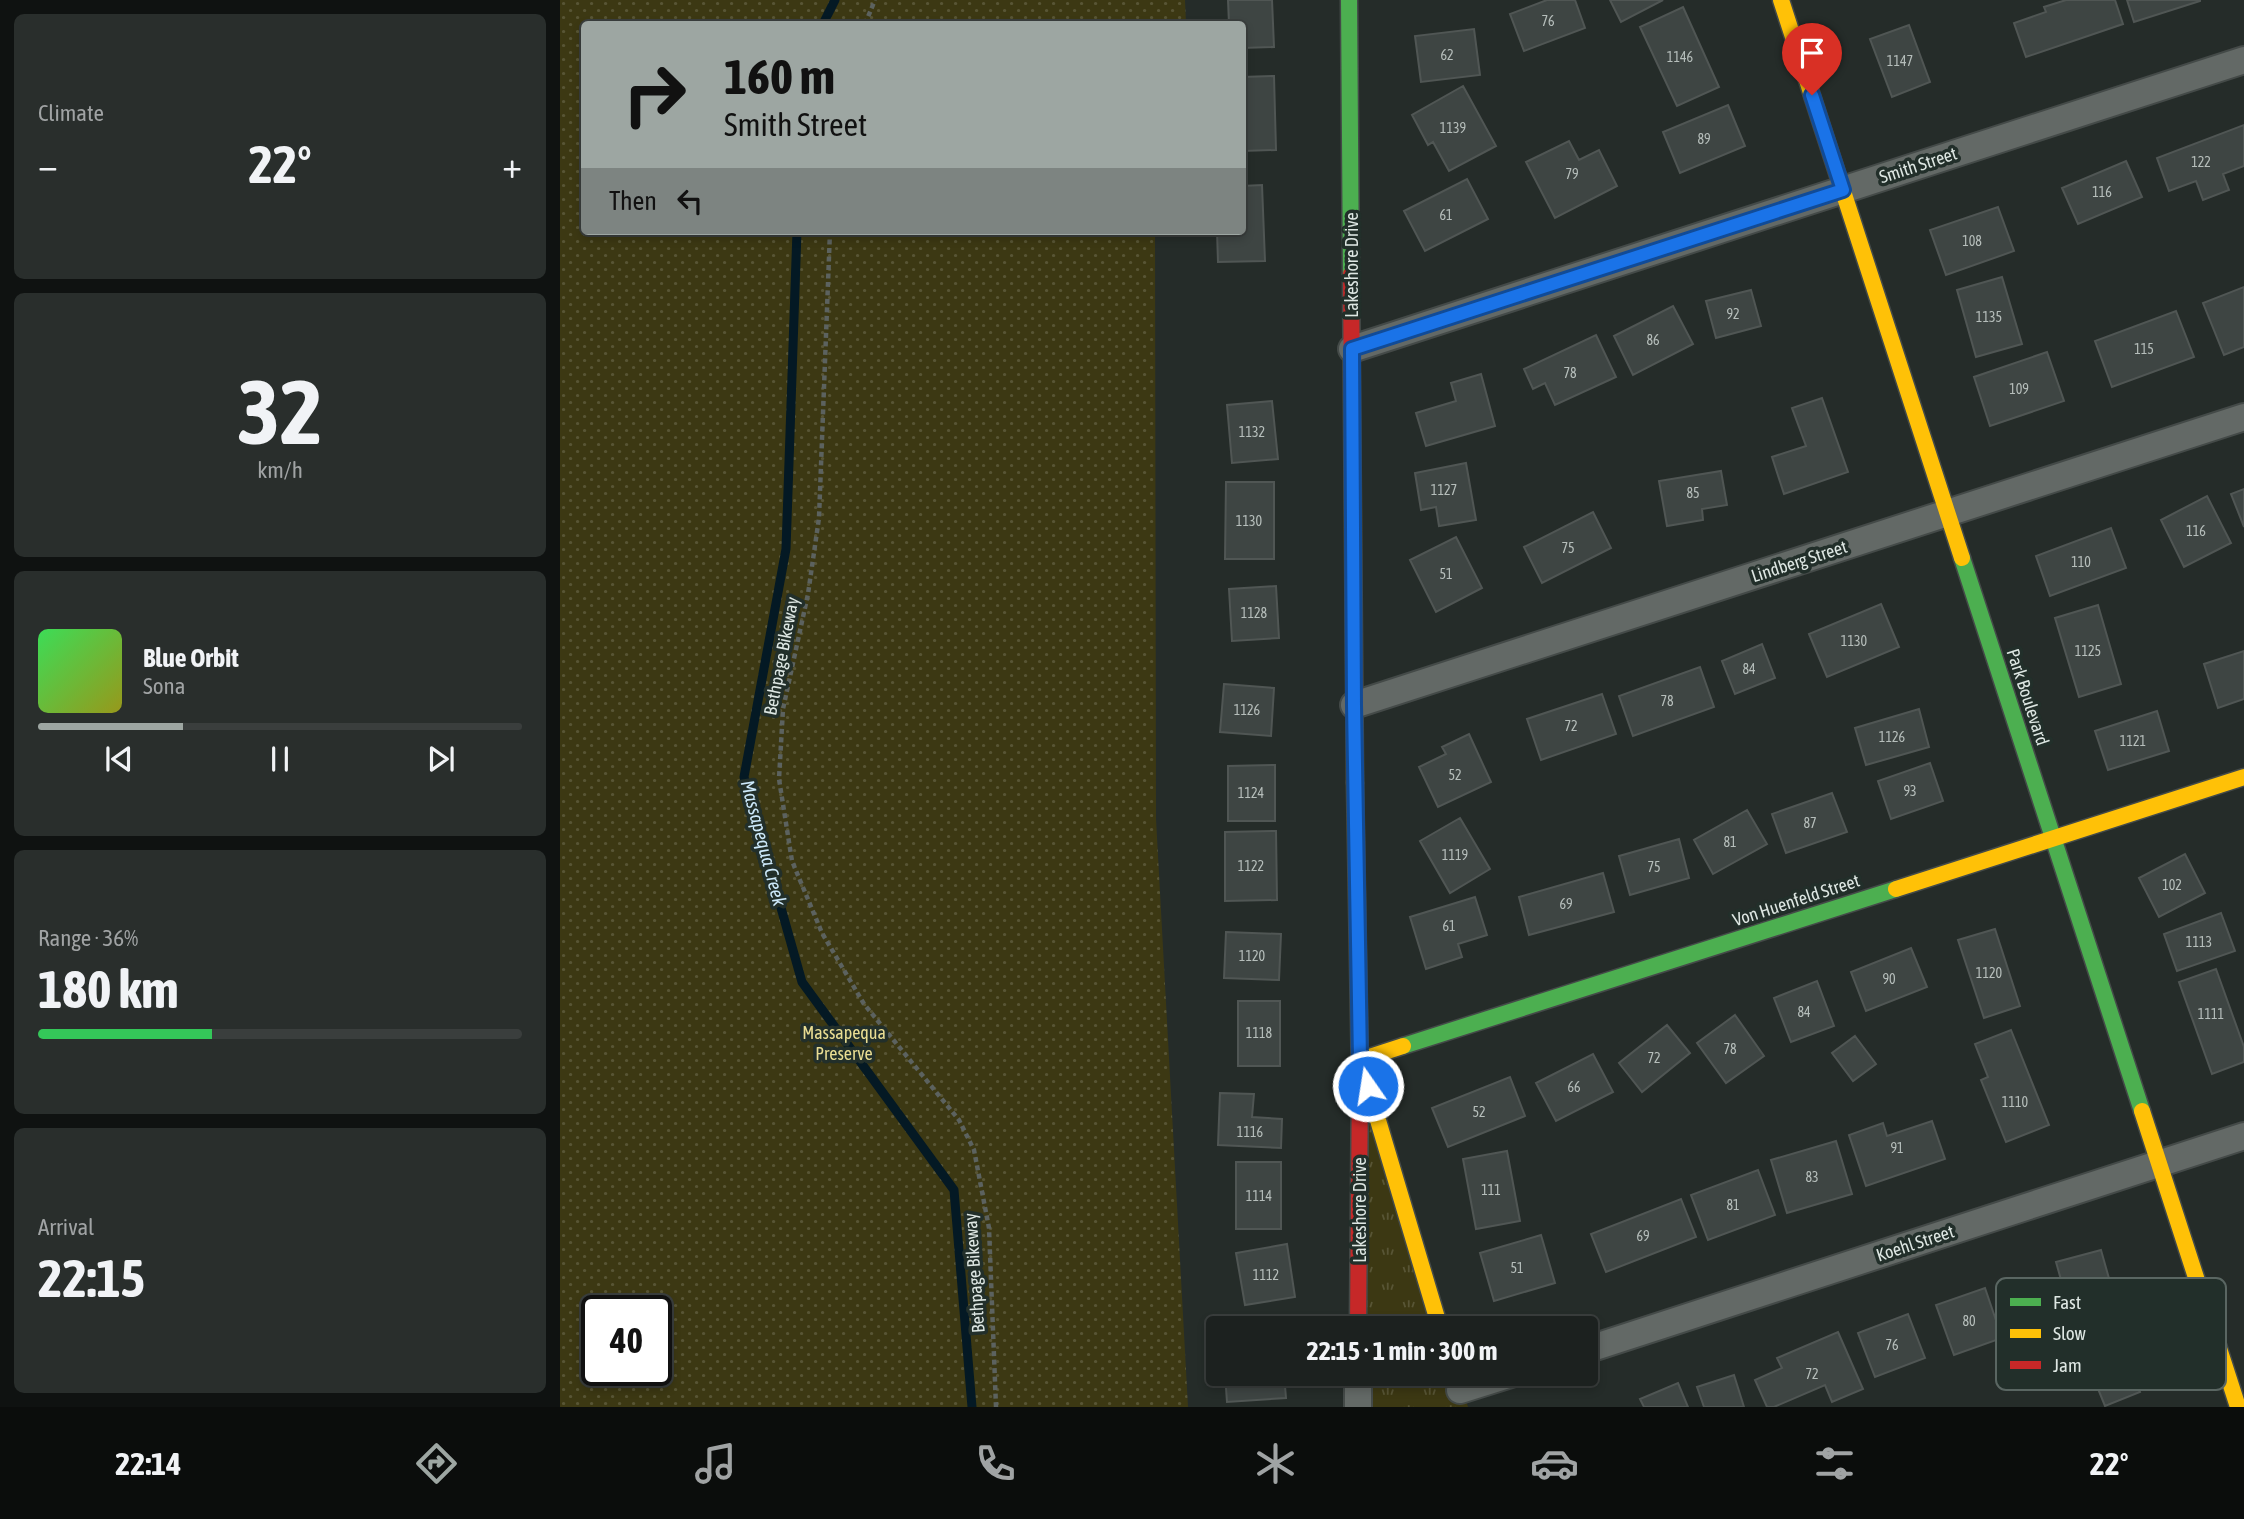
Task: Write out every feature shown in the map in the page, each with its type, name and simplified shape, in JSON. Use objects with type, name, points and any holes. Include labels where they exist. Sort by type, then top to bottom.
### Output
[{"type":"street","name":"Lakeshore Drive","points":[[1349,0],[1354,705],[1360,1060],[1359,1316]]},
{"type":"street","name":"Park Boulevard","points":[[1781,0],[2196,1278]]},
{"type":"street","name":"Smith Street","points":[[1352,349],[2244,60]]},
{"type":"street","name":"Lindberg Street","points":[[1354,705],[2244,417]]},
{"type":"street","name":"Von Huenfeld Street","points":[[1360,1060],[2244,777]]},
{"type":"street","points":[[1360,1060],[1436,1316]]},
{"type":"street","name":"Koehl Street","points":[[1598,1346],[2244,1136]]},
{"type":"street","name":"Park Boulevard","points":[[2226,1370],[2238,1407]]},
{"type":"street","points":[[1358,1386],[1358,1407]]},
{"type":"path","points":[[866,21],[875,0]]},
{"type":"path","name":"Bethpage Bikeway","points":[[830,235],[819,518],[808,594],[783,709],[779,779],[792,861],[822,933],[864,1004],[959,1121],[974,1150],[989,1228],[996,1407]]},
{"type":"green space","name":"Massapequa Preserve","points":[[560,0],[1185,0],[1186,21],[581,21],[581,235],[1155,235],[1156,819],[1188,1407],[560,1407]]},
{"type":"green space","points":[[1360,1060],[1439,1316],[1358,1316]]},
{"type":"green space","points":[[1358,1386],[1461,1386],[1468,1407],[1358,1407]]},
{"type":"building","points":[[1228,0],[1272,0],[1274,47],[1246,48],[1246,21],[1229,21]]},
{"type":"building","points":[[1547,0],[1575,0],[1585,28],[1524,51],[1510,14]]},
{"type":"building","points":[[1610,0],[1663,0],[1621,22]]},
{"type":"building","points":[[2066,0],[2115,0],[2123,24],[2026,57],[2014,23],[2046,12],[2044,7]]},
{"type":"building","points":[[2127,0],[2200,0],[2200,1],[2134,22]]},
{"type":"building","points":[[1683,7],[1719,87],[1677,106],[1640,27]]},
{"type":"building","points":[[1909,25],[1930,82],[1892,97],[1870,39]]},
{"type":"building","points":[[1474,29],[1480,75],[1421,82],[1415,36]]},
{"type":"building","points":[[1274,76],[1276,150],[1246,151],[1246,77]]},
{"type":"building","points":[[1463,86],[1496,146],[1449,171],[1433,142],[1428,145],[1412,115]]},
{"type":"building","points":[[1728,105],[1745,146],[1680,173],[1663,132]]},
{"type":"building","points":[[2244,125],[2244,166],[2223,174],[2229,190],[2203,200],[2196,181],[2169,191],[2157,158]]},
{"type":"building","points":[[1569,141],[1579,160],[1599,150],[1617,186],[1555,218],[1526,162]]},
{"type":"building","points":[[2126,161],[2142,197],[2078,224],[2062,188]]},
{"type":"building","points":[[1467,179],[1488,219],[1425,251],[1404,211]]},
{"type":"building","points":[[1262,185],[1265,261],[1218,262],[1217,235],[1246,235],[1246,186]]},
{"type":"building","points":[[1998,207],[2014,251],[1946,275],[1930,230]]},
{"type":"building","points":[[2002,277],[2022,344],[1976,357],[1957,290]]},
{"type":"building","points":[[2244,287],[2244,347],[2224,355],[2203,303]]},
{"type":"building","points":[[1751,290],[1761,326],[1716,338],[1706,301]]},
{"type":"building","points":[[1673,306],[1693,344],[1633,375],[1614,336]]},
{"type":"building","points":[[2176,311],[2194,357],[2112,387],[2095,341]]},
{"type":"building","points":[[1596,335],[1616,377],[1555,405],[1545,383],[1533,389],[1524,369]]},
{"type":"building","points":[[2047,352],[2064,401],[1990,426],[1974,377]]},
{"type":"building","points":[[1481,374],[1495,426],[1426,446],[1416,413],[1456,401],[1451,383]]},
{"type":"building","points":[[1822,398],[1848,472],[1784,494],[1772,457],[1806,446],[1792,408]]},
{"type":"building","points":[[1272,401],[1278,459],[1232,463],[1227,405]]},
{"type":"building","points":[[1466,463],[1476,520],[1439,526],[1436,507],[1421,510],[1415,473]]},
{"type":"building","points":[[1721,471],[1727,505],[1702,509],[1703,520],[1667,526],[1659,481]]},
{"type":"building","points":[[1226,482],[1274,482],[1274,559],[1225,559]]},
{"type":"building","points":[[2244,489],[2244,527],[2231,494]]},
{"type":"building","points":[[2207,496],[2231,543],[2184,567],[2161,520]]},
{"type":"building","points":[[1593,512],[1611,548],[1542,583],[1524,547]]},
{"type":"building","points":[[2111,528],[2126,568],[2050,596],[2036,556]]},
{"type":"building","points":[[1456,537],[1482,588],[1436,612],[1410,560]]},
{"type":"building","points":[[1276,586],[1279,638],[1232,641],[1229,589]]},
{"type":"building","points":[[1881,604],[1899,647],[1827,677],[1809,634]]},
{"type":"building","points":[[2098,605],[2121,684],[2079,697],[2055,618]]},
{"type":"building","points":[[1762,644],[1775,678],[1735,694],[1722,661]]},
{"type":"building","points":[[2244,651],[2244,699],[2218,708],[2204,664]]},
{"type":"building","points":[[1700,667],[1714,707],[1633,736],[1619,696]]},
{"type":"building","points":[[1224,684],[1274,688],[1271,736],[1220,732]]},
{"type":"building","points":[[1602,694],[1616,734],[1541,760],[1527,719]]},
{"type":"building","points":[[1919,709],[1929,747],[1866,765],[1855,728]]},
{"type":"building","points":[[2157,711],[2169,751],[2108,770],[2095,731]]},
{"type":"building","points":[[1469,734],[1491,782],[1438,807],[1419,767],[1446,754],[1442,747]]},
{"type":"building","points":[[1930,763],[1943,801],[1891,819],[1878,781]]},
{"type":"building","points":[[1275,765],[1275,821],[1228,821],[1228,766]]},
{"type":"building","points":[[1832,793],[1847,832],[1786,853],[1772,814]]},
{"type":"building","points":[[1747,810],[1767,844],[1713,874],[1694,840]]},
{"type":"building","points":[[1460,818],[1490,869],[1450,893],[1420,841]]},
{"type":"building","points":[[1276,831],[1277,900],[1225,901],[1225,832]]},
{"type":"building","points":[[1679,839],[1689,878],[1630,895],[1619,856]]},
{"type":"building","points":[[2185,854],[2205,893],[2159,917],[2139,878]]},
{"type":"building","points":[[1603,873],[1614,912],[1529,935],[1519,897]]},
{"type":"building","points":[[1475,897],[1487,935],[1458,944],[1462,957],[1426,969],[1410,917]]},
{"type":"building","points":[[2221,913],[2235,951],[2177,971],[2164,934]]},
{"type":"building","points":[[1995,929],[2020,1006],[1984,1018],[1958,940]]},
{"type":"building","points":[[1226,932],[1281,934],[1279,980],[1224,978]]},
{"type":"building","points":[[1911,948],[1927,987],[1866,1011],[1851,972]]},
{"type":"building","points":[[2216,969],[2244,1047],[2244,1062],[2212,1074],[2179,982]]},
{"type":"building","points":[[1817,981],[1834,1026],[1791,1042],[1774,998]]},
{"type":"building","points":[[1238,1001],[1280,1001],[1280,1066],[1238,1066]]},
{"type":"building","points":[[1735,1015],[1764,1056],[1726,1083],[1697,1043]]},
{"type":"building","points":[[1667,1025],[1690,1053],[1642,1092],[1619,1063]]},
{"type":"building","points":[[2011,1030],[2049,1125],[2006,1142],[1981,1080],[1988,1077],[1975,1044]]},
{"type":"building","points":[[1855,1036],[1876,1064],[1853,1081],[1832,1053]]},
{"type":"building","points":[[1593,1054],[1613,1092],[1556,1121],[1536,1083]]},
{"type":"building","points":[[1510,1077],[1525,1116],[1448,1147],[1432,1108]]},
{"type":"building","points":[[1220,1093],[1254,1094],[1252,1117],[1282,1119],[1281,1148],[1218,1145]]},
{"type":"building","points":[[1932,1121],[1945,1159],[1866,1186],[1849,1135],[1883,1123],[1887,1136]]},
{"type":"building","points":[[1836,1141],[1852,1194],[1787,1213],[1771,1160]]},
{"type":"building","points":[[1507,1151],[1520,1221],[1476,1229],[1463,1159]]},
{"type":"building","points":[[1236,1162],[1281,1162],[1281,1229],[1236,1229]]},
{"type":"building","points":[[1758,1170],[1775,1215],[1708,1240],[1691,1195]]},
{"type":"building","points":[[1681,1199],[1696,1237],[1606,1272],[1591,1234]]},
{"type":"building","points":[[1541,1235],[1555,1283],[1494,1301],[1480,1253]]},
{"type":"building","points":[[1287,1244],[1295,1297],[1245,1305],[1236,1253]]},
{"type":"building","points":[[2101,1250],[2109,1278],[2060,1278],[2056,1262]]},
{"type":"building","points":[[1985,1288],[1996,1320],[1996,1340],[1954,1355],[1936,1305]]},
{"type":"building","points":[[1908,1314],[1925,1358],[1875,1377],[1858,1333]]},
{"type":"building","points":[[1838,1332],[1863,1389],[1832,1402],[1825,1385],[1774,1407],[1767,1407],[1755,1380],[1782,1368],[1777,1358]]},
{"type":"building","points":[[1734,1375],[1744,1407],[1704,1407],[1697,1387]]},
{"type":"building","points":[[1678,1383],[1688,1407],[1644,1407],[1640,1399]]},
{"type":"building","points":[[1226,1386],[1285,1386],[1286,1398],[1227,1402]]},
{"type":"building","points":[[2098,1390],[2139,1390],[2140,1392],[2105,1406]]},
{"type":"waterway","name":"Massapequa Creek","points":[[824,21],[835,0]]},
{"type":"waterway","name":"Massapequa Creek","points":[[797,235],[786,549],[744,777],[802,982],[954,1190],[972,1407]]},
{"type":"traffic: fast","points":[[1349,0],[1351,274]]},
{"type":"traffic: fast","points":[[1962,558],[2142,1111]]},
{"type":"traffic: fast","points":[[1355,783],[1360,1075]]},
{"type":"traffic: fast","points":[[1403,1046],[1896,889]]},
{"type":"traffic: slow","points":[[1781,0],[1962,558]]},
{"type":"traffic: slow","points":[[1896,889],[2244,777]]},
{"type":"traffic: slow","points":[[1403,1046],[1360,1060],[1436,1316]]},
{"type":"traffic: slow","points":[[2142,1111],[2196,1278]]},
{"type":"traffic: slow","points":[[2226,1370],[2238,1407]]},
{"type":"traffic: jam","points":[[1351,274],[1355,783]]},
{"type":"traffic: jam","points":[[1358,1316],[1360,1075]]},
{"type":"route","points":[[1368,1086],[1360,1060],[1352,349],[1843,190],[1812,95]]}]
